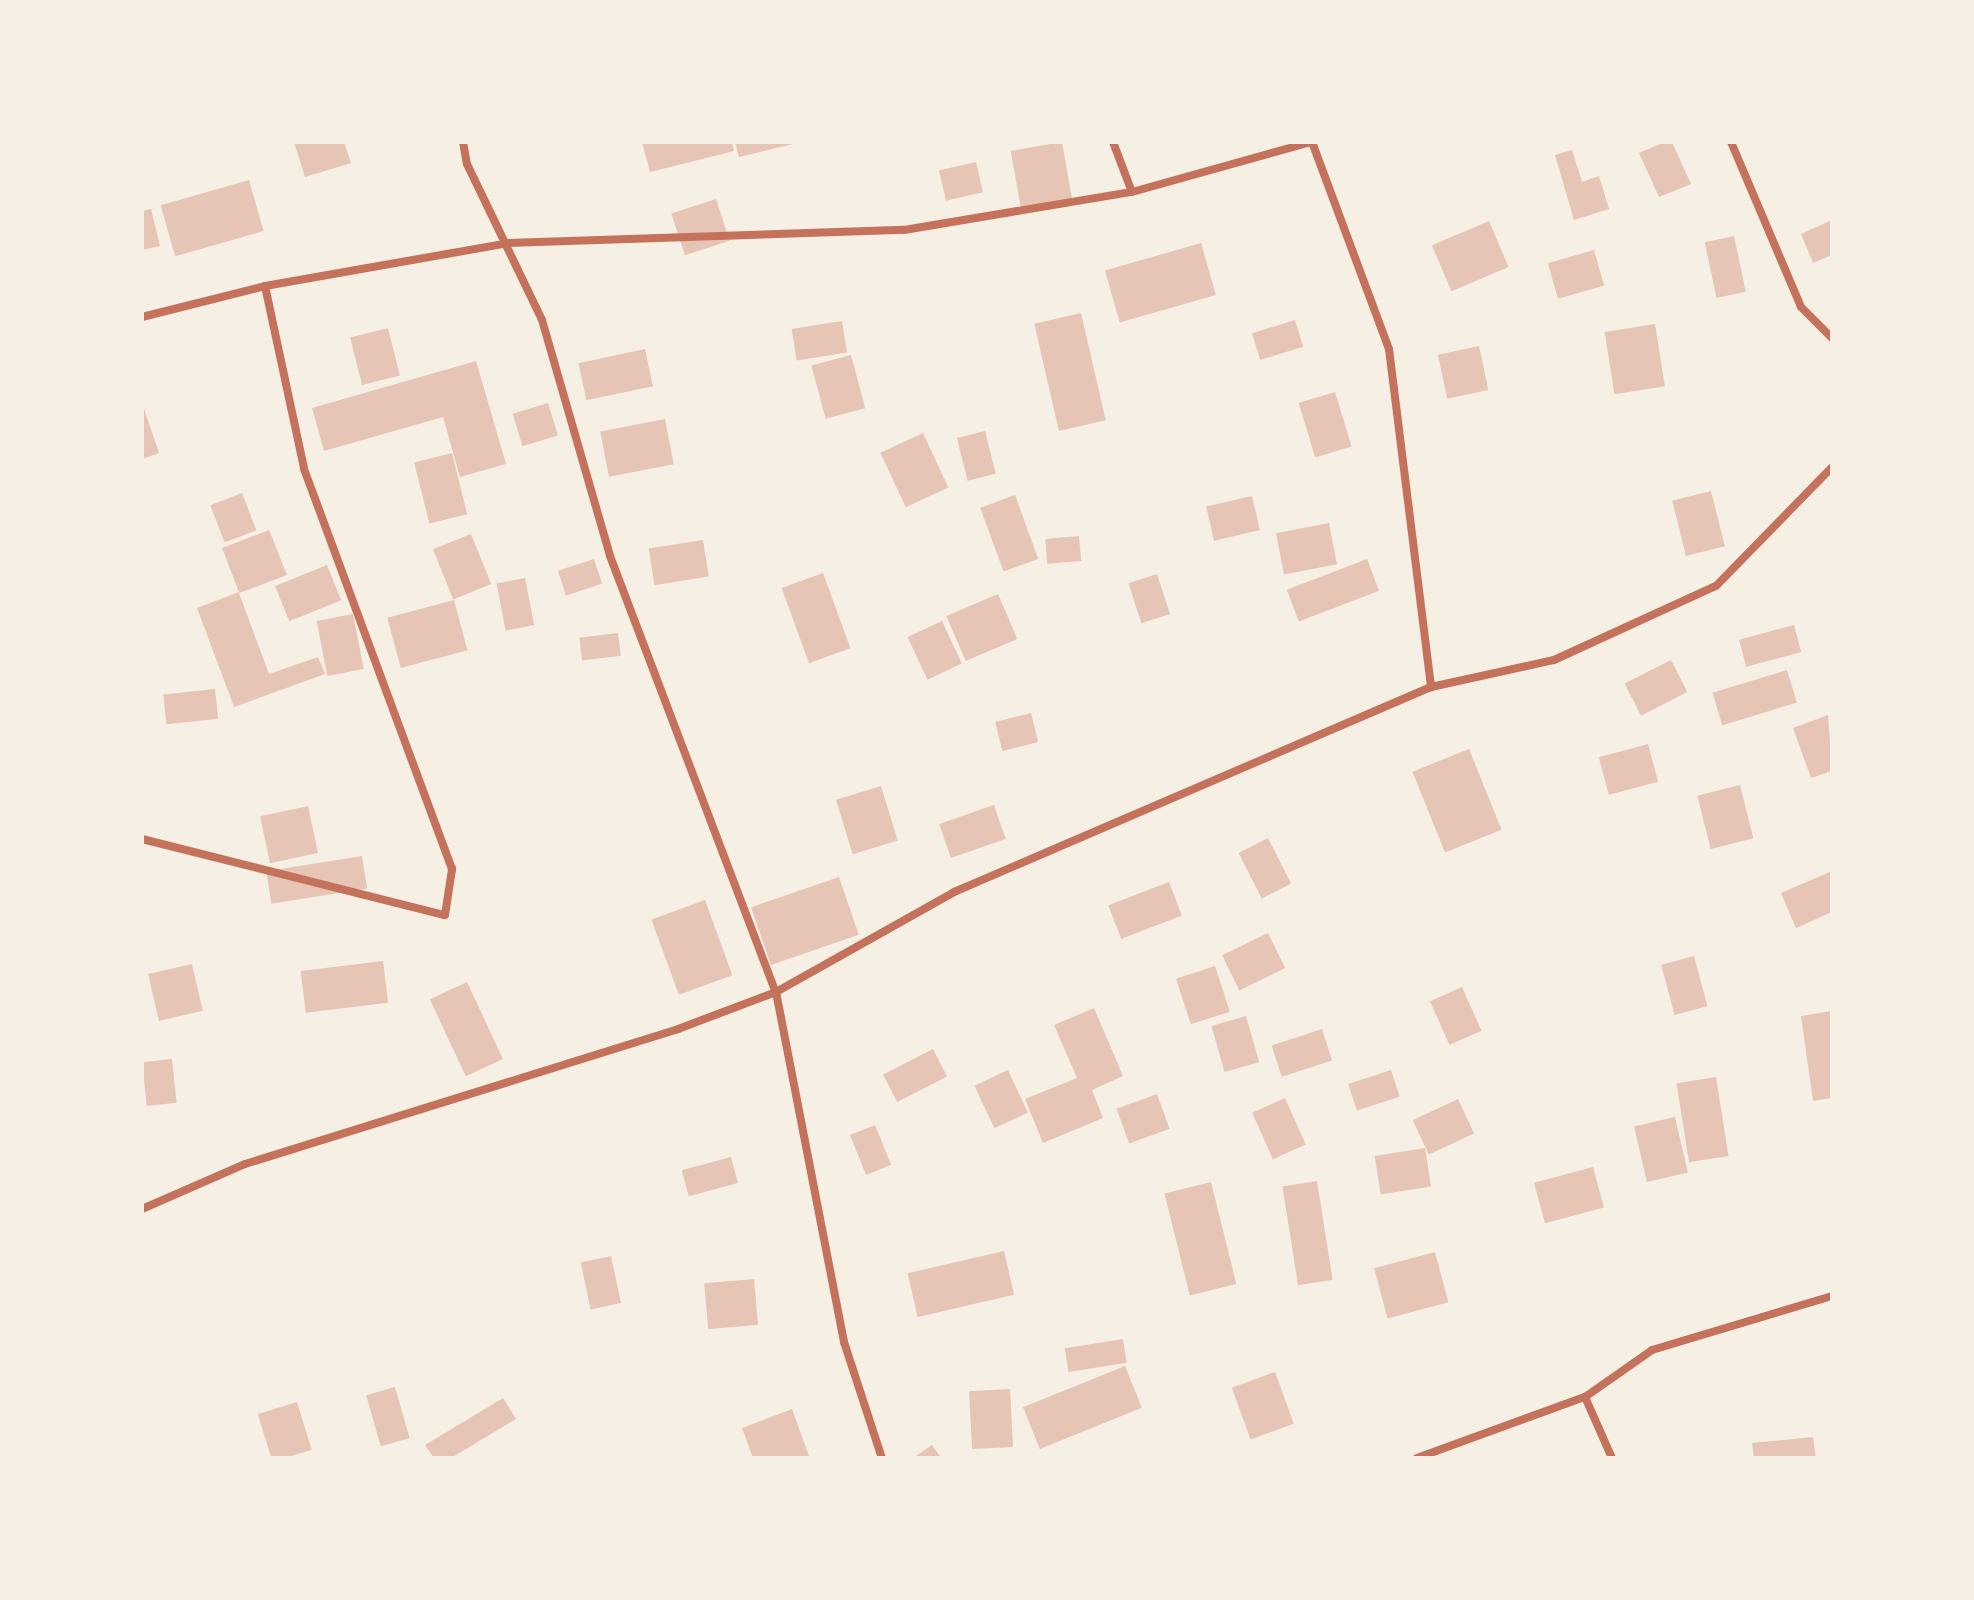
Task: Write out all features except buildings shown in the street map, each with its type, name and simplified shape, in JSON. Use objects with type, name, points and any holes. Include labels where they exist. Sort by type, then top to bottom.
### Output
[{"type":"street","points":[[463,142],[467,164],[508,243],[542,320],[610,556],[776,992],[844,1342],[882,1458]]},
{"type":"street","points":[[1113,142],[1132,192]]},
{"type":"street","points":[[142,317],[265,286],[508,243],[904,230],[1132,192],[1312,142],[1389,349],[1431,687]]},
{"type":"street","points":[[1731,142],[1801,307],[1832,338]]},
{"type":"street","points":[[142,839],[445,915],[452,869],[304,468],[265,286]]},
{"type":"street","points":[[142,1209],[245,1164],[678,1029],[776,992],[954,892],[1431,687],[1554,660],[1716,586],[1832,467]]},
{"type":"street","points":[[1417,1458],[1585,1397],[1652,1350],[1832,1296]]},
{"type":"street","points":[[1585,1397],[1612,1458]]}]
